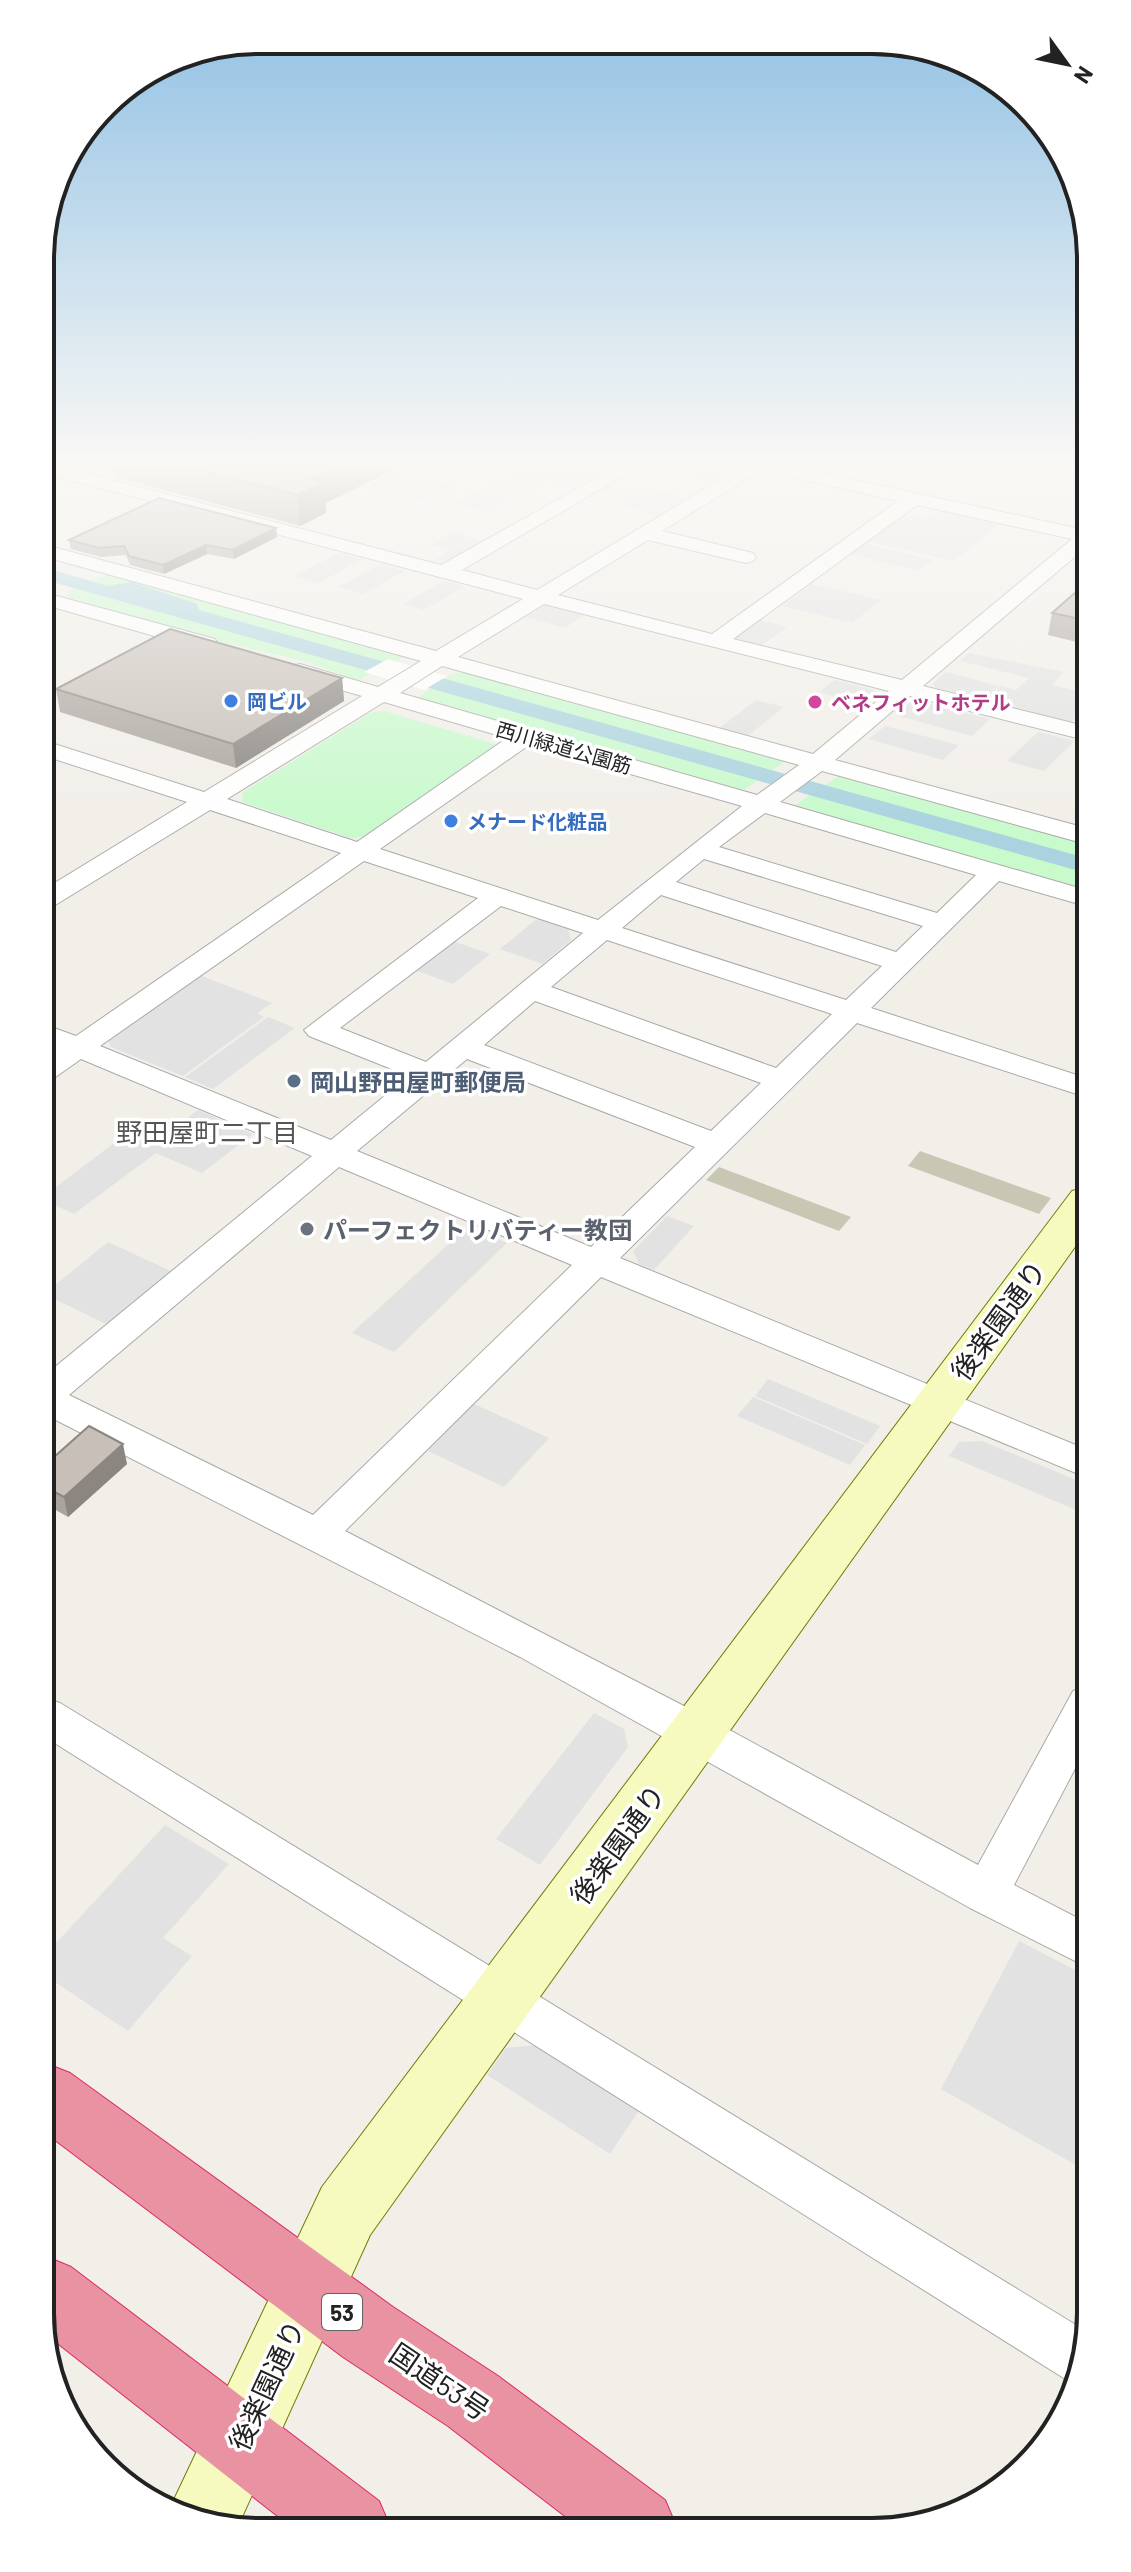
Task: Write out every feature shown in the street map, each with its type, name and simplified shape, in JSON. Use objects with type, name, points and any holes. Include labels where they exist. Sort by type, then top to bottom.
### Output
[{"type":"highway","name":"国道53号","points":[[54,2100],[312,2289],[473,2401],[628,2518]]},
{"type":"highway","points":[[54,2297],[341,2518]]},
{"type":"street","name":"西川緑道公園筋","points":[[146,586],[431,664],[788,783],[994,872],[1077,895]]},
{"type":"street","points":[[498,586],[1077,731]]},
{"type":"street","points":[[54,894],[558,586]]},
{"type":"street","points":[[716,641],[792,586]]},
{"type":"street","points":[[54,1389],[332,1153],[700,849],[907,688],[1027,586]]},
{"type":"street","points":[[54,595],[228,650]]},
{"type":"street","name":"西川緑道公園筋","points":[[273,663],[390,688],[526,736],[1077,834]]},
{"type":"street","points":[[54,1064],[526,736]]},
{"type":"street","points":[[54,751],[1077,1085]]},
{"type":"street","points":[[700,849],[943,923]]},
{"type":"street","points":[[319,1533],[994,872]]},
{"type":"street","points":[[658,885],[901,963]]},
{"type":"street","points":[[430,1074],[319,1030],[496,897]]},
{"type":"street","points":[[532,990],[781,1080]]},
{"type":"street","points":[[54,1037],[1077,1461]]},
{"type":"street","points":[[463,1047],[716,1144]]},
{"type":"street","name":"後楽園通り","points":[[207,2511],[346,2211],[1077,1214]]},
{"type":"street","points":[[54,1402],[319,1533],[697,1732],[986,1894],[1077,1941]]},
{"type":"street","points":[[54,1721],[505,1998],[1073,2354]]},
{"type":"street","points":[[986,1894],[1077,1724]]},
{"type":"shaded area","points":[[341,586],[378,586],[363,594]]},
{"type":"shaded area","points":[[435,586],[465,586],[424,610],[403,604]]},
{"type":"shaded area","points":[[809,586],[881,600],[852,623],[782,606]]},
{"type":"shaded area","points":[[547,604],[586,614],[565,628],[525,617]]},
{"type":"shaded area","points":[[760,620],[787,627],[762,645],[734,638]]},
{"type":"shaded area","points":[[969,653],[1064,672],[1052,685],[1077,691],[1077,716],[1070,723],[985,701],[1001,686],[1016,690],[1029,678],[960,661]]},
{"type":"shaded area","points":[[946,672],[999,686],[983,700],[936,688],[932,684]]},
{"type":"shaded area","points":[[835,680],[874,690],[878,695],[867,705],[819,692]]},
{"type":"shaded area","points":[[756,700],[784,707],[745,738],[717,730]]},
{"type":"shaded area","points":[[925,702],[990,719],[972,736],[895,715],[909,703]]},
{"type":"shaded area","points":[[885,726],[959,745],[943,760],[869,739]]},
{"type":"shaded area","points":[[1038,732],[1075,741],[1044,771],[1007,761]]},
{"type":"shaded area","points":[[538,918],[568,928],[571,940],[542,964],[500,949]]},
{"type":"shaded area","points":[[450,940],[490,954],[453,984],[412,969]]},
{"type":"shaded area","points":[[199,975],[272,1003],[257,1013],[264,1017],[183,1076],[111,1047],[108,1038]]},
{"type":"shaded area","points":[[268,1017],[295,1028],[213,1089],[185,1077]]},
{"type":"shaded area","points":[[198,1110],[253,1134],[202,1173],[156,1153],[74,1214],[54,1205],[54,1188],[134,1128],[159,1139]]},
{"type":"shaded area","points":[[920,1151],[1051,1198],[1039,1214],[908,1166]]},
{"type":"shaded area","points":[[719,1167],[851,1217],[839,1231],[706,1180]]},
{"type":"shaded area","points":[[667,1216],[694,1226],[654,1270],[639,1264],[633,1251]]},
{"type":"shaded area","points":[[467,1227],[507,1243],[394,1352],[352,1333]]},
{"type":"shaded area","points":[[108,1242],[173,1272],[108,1325],[54,1299],[54,1286]]},
{"type":"shaded area","points":[[768,1379],[880,1426],[867,1444],[755,1396]]},
{"type":"shaded area","points":[[753,1397],[865,1445],[850,1465],[737,1416]]},
{"type":"shaded area","points":[[474,1404],[549,1438],[504,1487],[428,1451]]},
{"type":"shaded area","points":[[982,1441],[1077,1480],[1077,1510],[949,1456],[959,1442]]},
{"type":"shaded area","points":[[594,1713],[624,1729],[628,1747],[540,1865],[496,1839]]},
{"type":"shaded area","points":[[165,1825],[229,1864],[163,1938],[192,1956],[128,2031],[54,1981],[54,1945]]},
{"type":"shaded area","points":[[1019,1941],[1077,1971],[1077,2166],[941,2089]]},
{"type":"shaded area","points":[[537,2045],[640,2109],[610,2154],[487,2075],[506,2048]]},
{"type":"green space","points":[[80,586],[153,586],[403,657],[357,681],[310,663],[193,635],[68,597],[70,590]]},
{"type":"green space","points":[[465,671],[787,760],[741,792],[417,698],[450,675]]},
{"type":"green space","points":[[384,711],[495,744],[498,748],[372,836],[351,838],[242,802],[243,792],[372,712]]},
{"type":"green space","points":[[840,775],[1077,841],[1077,886],[794,806]]},
{"type":"water","points":[[67,586],[143,586],[197,604],[199,610],[1077,855],[1077,870]]},
{"type":"pier","points":[[388,659],[447,676],[424,690],[364,672]]},
{"type":"building","points":[[1077,591],[1077,618],[1052,613]]},
{"type":"building","points":[[170,629],[342,678],[233,744],[56,689]]},
{"type":"building","points":[[89,1426],[123,1444],[64,1497],[54,1492],[54,1457]]},
{"type":"place","name":"岡ビル","points":[[231,701]]},
{"type":"place","name":"ベネフィットホテル","points":[[815,702]]},
{"type":"place","name":"メナード化粧品","points":[[451,821]]},
{"type":"place","name":"岡山野田屋町郵便局","points":[[294,1081]]},
{"type":"place","name":"パーフェクトリバティー教団","points":[[307,1229]]},
{"type":"district","name":"野田屋町二丁目","points":[[207,1131]]}]
